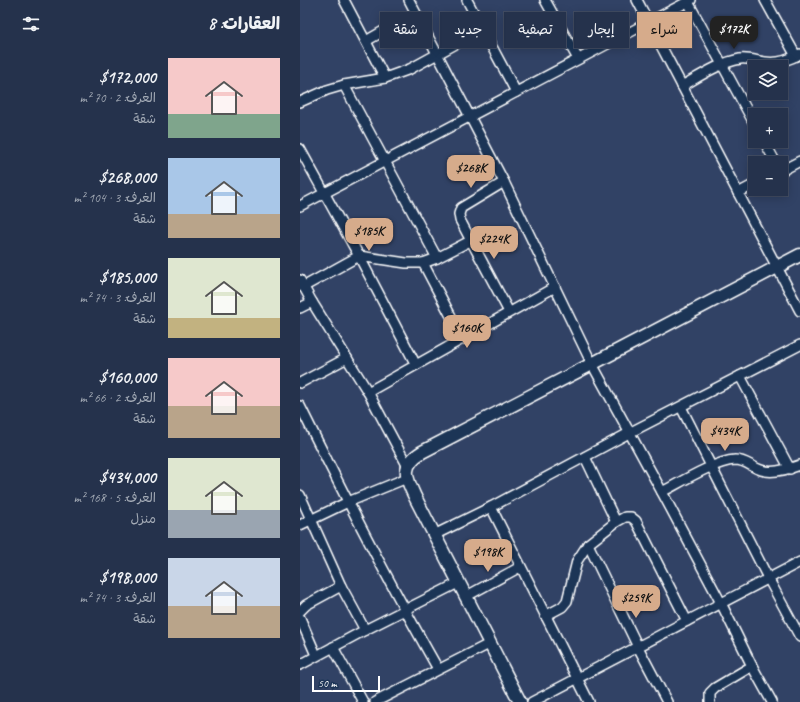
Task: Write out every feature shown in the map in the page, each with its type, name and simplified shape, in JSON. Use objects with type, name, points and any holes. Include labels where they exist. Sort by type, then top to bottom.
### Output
[{"type":"main road","points":[[520,702],[414,497],[407,478],[407,466],[413,458],[422,452],[800,255]]},
{"type":"street","points":[[344,0],[385,78]]},
{"type":"street","points":[[409,0],[415,12]]},
{"type":"street","points":[[467,0],[474,12]]},
{"type":"street","points":[[545,0],[578,60]]},
{"type":"street","points":[[637,0],[643,12]]},
{"type":"street","points":[[682,86],[722,65],[742,59],[774,63],[783,62],[798,55],[765,0]]},
{"type":"street","points":[[668,12],[689,1],[748,112]]},
{"type":"street","points":[[300,206],[637,29]]},
{"type":"street","points":[[366,41],[380,33]]},
{"type":"street","points":[[432,44],[504,182],[592,364],[662,492],[772,702]]},
{"type":"street","points":[[300,102],[327,90],[344,85],[385,78],[410,69],[448,48]]},
{"type":"street","points":[[493,48],[516,92]]},
{"type":"street","points":[[661,48],[800,311]]},
{"type":"street","points":[[344,85],[437,258]]},
{"type":"street","points":[[300,149],[359,256],[416,365]]},
{"type":"street","points":[[788,167],[800,161]]},
{"type":"street","points":[[504,182],[461,208],[460,220],[509,312]]},
{"type":"street","points":[[738,193],[748,188]]},
{"type":"street","points":[[407,466],[368,392],[302,284],[359,256],[406,263],[424,263],[472,240]]},
{"type":"street","points":[[424,263],[463,338]]},
{"type":"street","points":[[368,392],[555,287]]},
{"type":"street","points":[[300,308],[312,302]]},
{"type":"street","points":[[434,535],[491,507],[800,345]]},
{"type":"street","points":[[300,383],[347,358]]},
{"type":"street","points":[[740,376],[790,469]]},
{"type":"street","points":[[300,406],[405,611],[438,669]]},
{"type":"street","points":[[681,407],[768,578],[800,637]]},
{"type":"street","points":[[585,457],[616,522]]},
{"type":"street","points":[[662,492],[711,467],[734,460],[746,461],[761,470],[775,471],[790,469],[800,465]]},
{"type":"street","points":[[300,525],[348,502],[407,478]]},
{"type":"street","points":[[300,496],[312,518],[341,586],[365,630]]},
{"type":"street","points":[[491,507],[589,702]]},
{"type":"street","points":[[545,616],[562,607],[567,601],[576,561],[588,544],[616,522],[625,517],[631,517],[636,521],[687,621]]},
{"type":"street","points":[[588,544],[638,647],[667,702]]},
{"type":"street","points":[[532,702],[800,562]]},
{"type":"street","points":[[465,597],[520,567]]},
{"type":"street","points":[[300,664],[458,583]]},
{"type":"street","points":[[300,611],[306,605],[341,586]]},
{"type":"street","points":[[300,618],[316,655]]},
{"type":"street","points":[[375,702],[489,644]]},
{"type":"street","points":[[333,647],[364,702]]},
{"type":"street","points":[[710,702],[710,693],[715,688],[752,666]]}]
